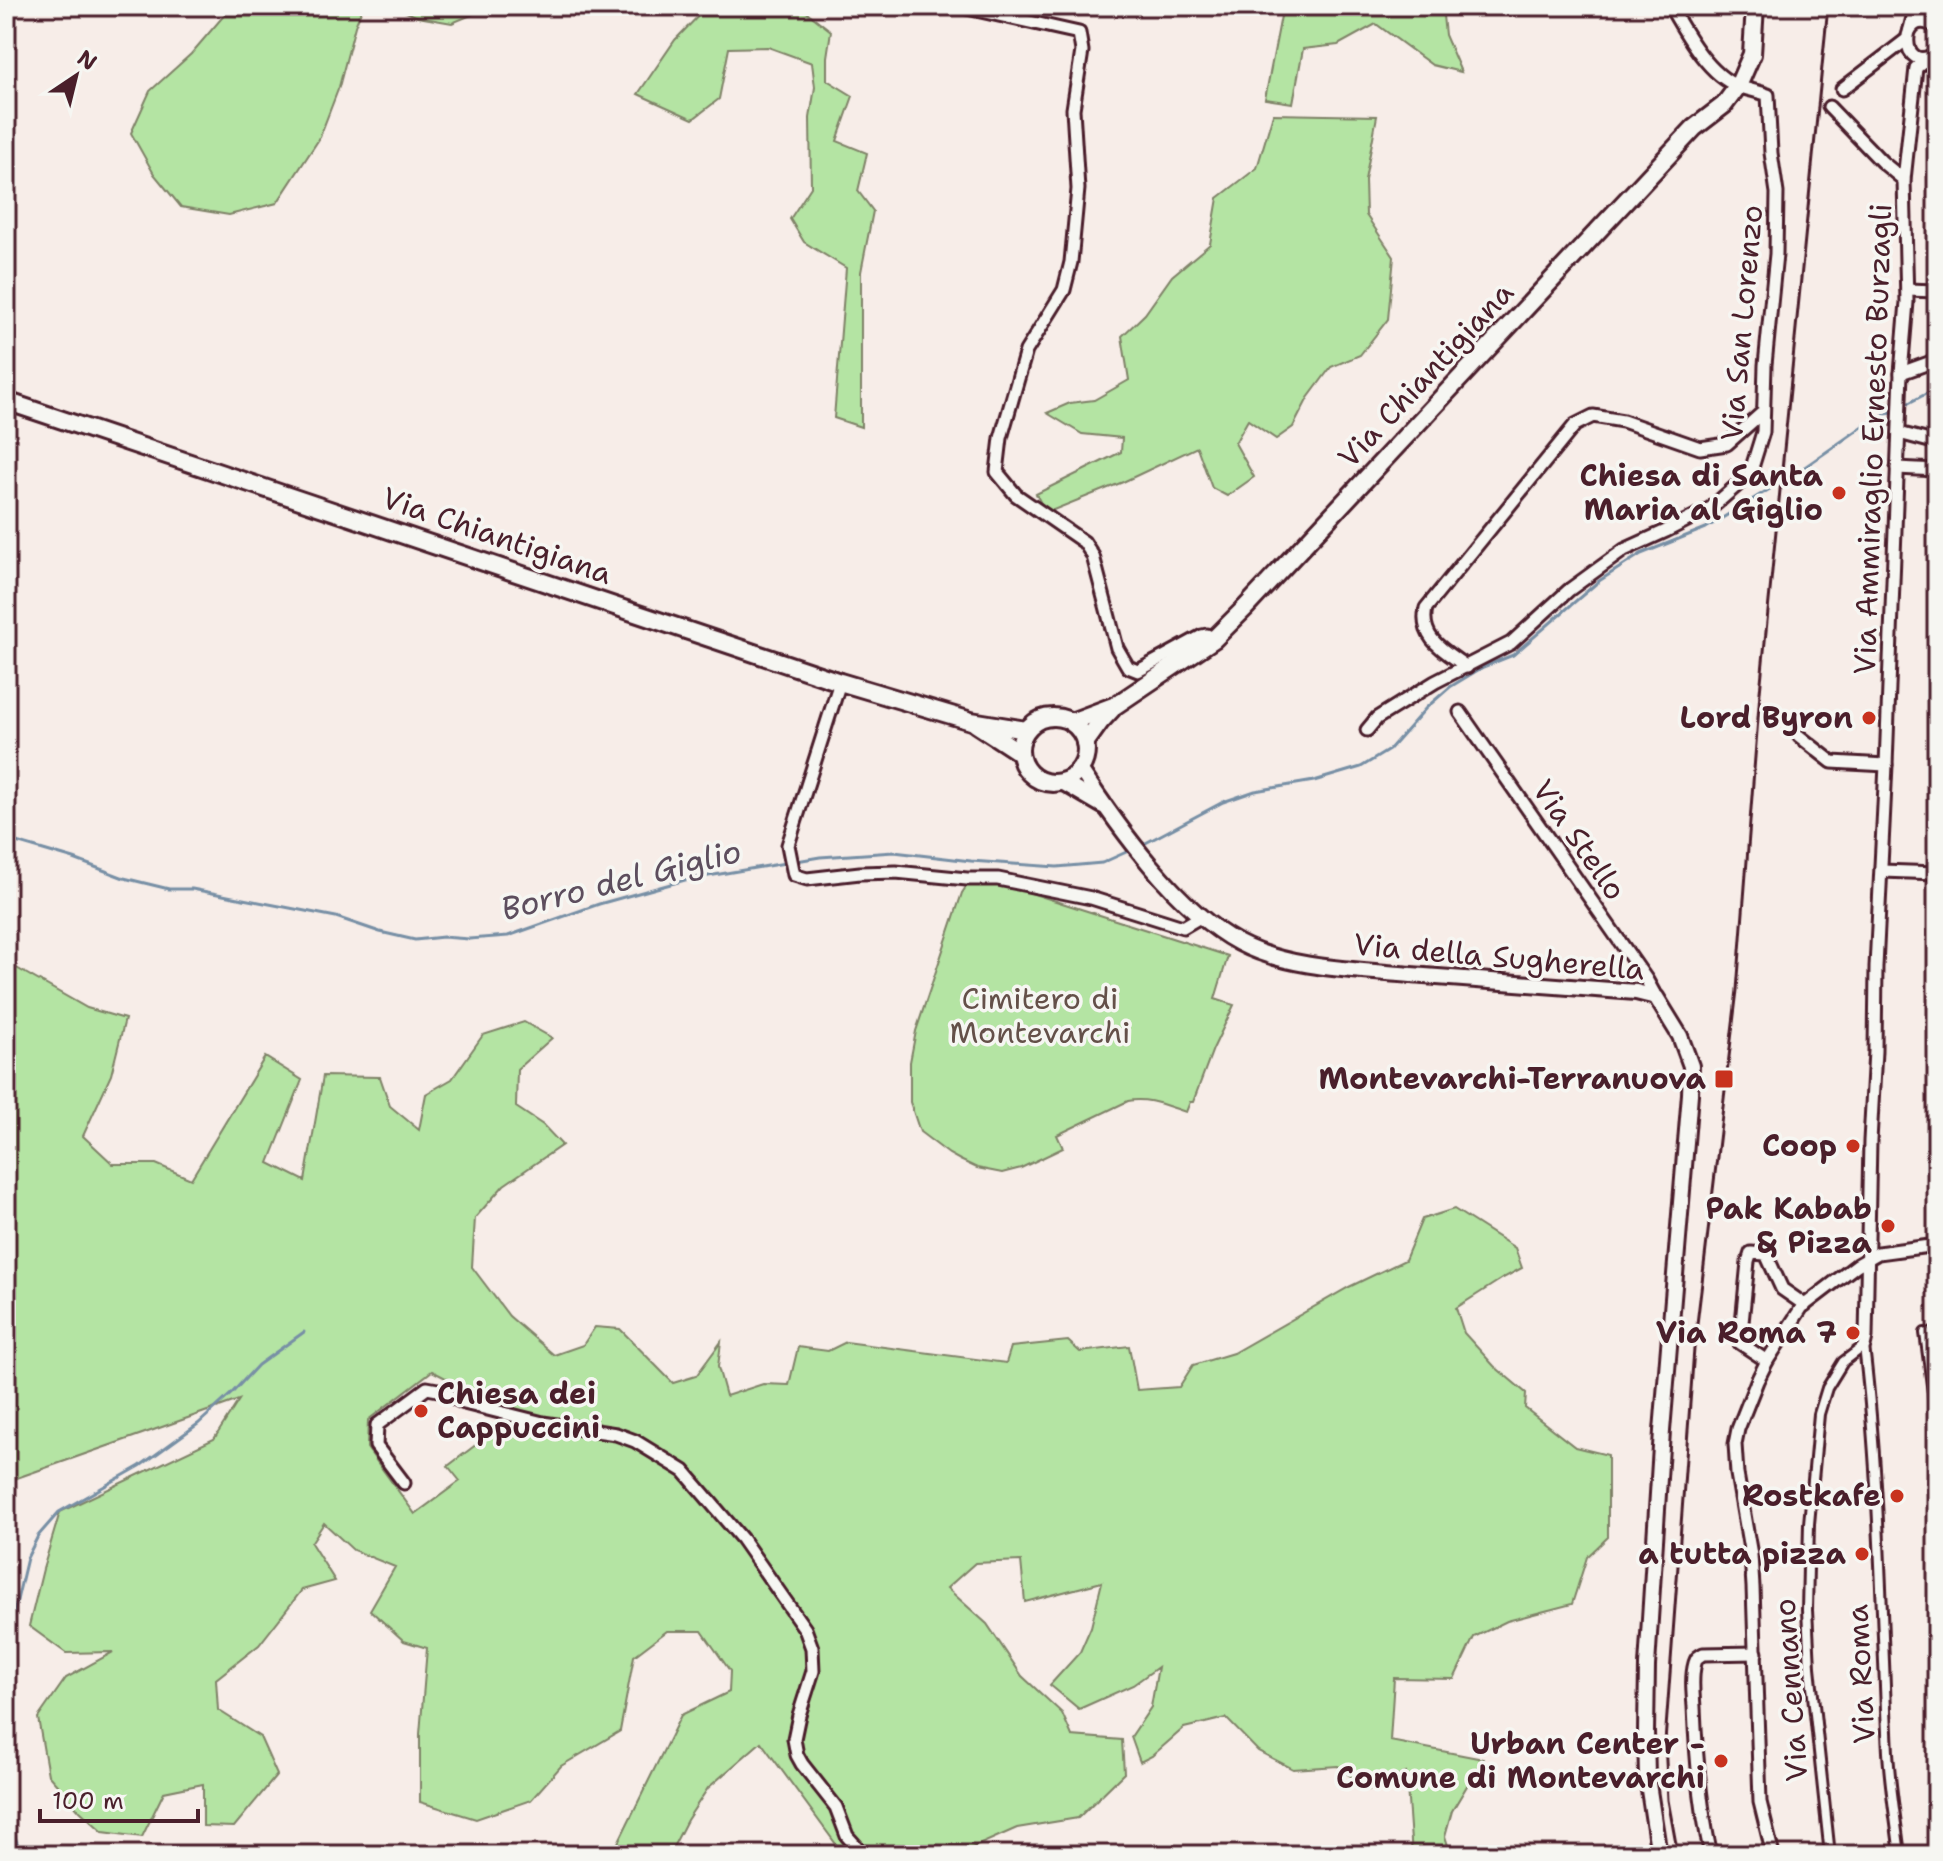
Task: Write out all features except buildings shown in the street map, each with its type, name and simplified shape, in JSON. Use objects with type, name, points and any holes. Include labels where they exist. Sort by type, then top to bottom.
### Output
[{"type":"main road","points":[[1738,86],[1752,54],[1755,6]]},
{"type":"main road","name":"Via Chiantigiana","points":[[1080,769],[1086,752],[1085,743],[1116,705],[1214,639],[1694,128],[1724,105],[1738,86]]},
{"type":"main road","name":"Via Chiantigiana","points":[[6,401],[840,682],[971,721],[1026,730],[1042,718],[1071,722],[1116,705]]},
{"type":"main road","name":"Via Chiantigiana","points":[[971,721],[1019,752],[1026,770],[1033,777],[1042,782],[1062,782]]},
{"type":"main road","points":[[1071,722],[1085,743]]},
{"type":"main road","points":[[1019,752],[1026,730]]},
{"type":"main road","points":[[1062,782],[1080,769]]},
{"type":"street","points":[[958,6],[1079,33],[1082,51],[1073,109],[1078,189],[1071,262],[1064,290],[1026,351],[1001,438],[997,472],[1016,495],[1084,542],[1093,556],[1117,648],[1128,667],[1138,671],[1202,636],[1214,639]]},
{"type":"street","points":[[1670,6],[1710,66],[1722,78],[1738,86]]},
{"type":"street","points":[[1908,34],[1918,6],[1935,26]]},
{"type":"street","points":[[1842,89],[1921,23],[1935,26]]},
{"type":"street","name":"Via Ammiraglio Ernesto Burzagli","points":[[1908,34],[1907,45],[1913,54],[1918,57],[1935,54]]},
{"type":"street","name":"Via Ammiraglio Ernesto Burzagli","points":[[1864,1346],[1897,468],[1907,290],[1904,180],[1916,68],[1935,54]]},
{"type":"street","name":"Via San Lorenzo","points":[[1367,730],[1377,718],[1435,682],[1511,643],[1569,590],[1624,550],[1711,508],[1750,474],[1763,432],[1765,365],[1776,254],[1777,193],[1768,95],[1738,86]]},
{"type":"street","points":[[1829,107],[1882,162],[1904,180]]},
{"type":"street","points":[[1907,290],[1937,291]]},
{"type":"street","points":[[1901,373],[1937,360]]},
{"type":"street","points":[[1467,667],[1433,643],[1424,620],[1426,608],[1575,425],[1593,416],[1623,421],[1700,448],[1727,444],[1763,412]]},
{"type":"street","points":[[1899,430],[1937,443]]},
{"type":"street","points":[[1897,468],[1937,470]]},
{"type":"street","points":[[840,682],[788,845],[794,875],[807,879],[896,872],[998,879],[1091,898],[1183,927],[1200,917]]},
{"type":"street","name":"Via Stello","points":[[1460,712],[1656,997]]},
{"type":"street","points":[[1799,736],[1832,762],[1886,765]]},
{"type":"street","points":[[1080,769],[1105,807]]},
{"type":"street","points":[[1062,782],[1105,807]]},
{"type":"street","name":"Via della Sugherella","points":[[1105,807],[1200,917],[1239,943],[1281,958],[1334,968],[1636,992],[1656,997],[1680,1036],[1691,1066],[1647,1666],[1647,1777],[1659,1855]]},
{"type":"street","points":[[1882,871],[1937,873]]},
{"type":"street","points":[[1773,1855],[1760,1802],[1751,1555],[1737,1474],[1735,1444],[1738,1429],[1767,1361],[1805,1305],[1878,1253],[1937,1245]]},
{"type":"street","points":[[1767,1361],[1740,1343],[1751,1253],[1766,1254],[1782,1289],[1805,1305]]},
{"type":"street","points":[[1937,1335],[1925,1333],[1937,1422]]},
{"type":"street","name":"Via Cennano","points":[[1830,1855],[1807,1624],[1809,1524],[1819,1414],[1827,1388],[1843,1362],[1864,1346]]},
{"type":"street","name":"Via Roma","points":[[1864,1346],[1870,1393],[1889,1755],[1900,1855]]},
{"type":"street","points":[[404,1483],[376,1446],[377,1425],[427,1388],[464,1403],[543,1423],[616,1434],[635,1441],[684,1471],[742,1539],[805,1629],[812,1648],[813,1671],[794,1739],[797,1755],[836,1807],[847,1836],[864,1855]]},
{"type":"street","points":[[1711,1855],[1695,1735],[1695,1662],[1703,1654],[1756,1653]]},
{"type":"green space","points":[[232,6],[363,6],[339,87],[319,139],[277,203],[229,215],[181,207],[154,174],[131,133],[150,91],[191,54]]},
{"type":"green space","points":[[392,6],[493,6],[452,23],[418,17]]},
{"type":"green space","points":[[708,6],[799,6],[831,31],[827,80],[853,96],[837,141],[867,153],[858,191],[873,211],[861,272],[861,427],[834,418],[846,268],[804,242],[790,219],[811,187],[810,118],[815,87],[812,63],[768,47],[729,48],[719,99],[693,119],[638,94],[675,40]]},
{"type":"green space","points":[[1271,6],[1442,6],[1445,35],[1461,72],[1432,65],[1376,24],[1338,45],[1303,49],[1293,103],[1265,99],[1281,16]]},
{"type":"green space","points":[[1273,114],[1377,116],[1365,180],[1366,215],[1394,257],[1388,319],[1360,355],[1331,367],[1308,398],[1293,427],[1276,439],[1248,420],[1235,443],[1254,477],[1227,496],[1212,488],[1197,447],[1123,482],[1046,513],[1036,494],[1121,452],[1122,438],[1082,434],[1047,413],[1070,403],[1094,400],[1129,380],[1122,336],[1145,314],[1172,276],[1210,244],[1218,198],[1257,168]]},
{"type":"green space","name":"Cimitero di Montevarchi","points":[[990,883],[1012,887],[1228,956],[1215,999],[1234,1005],[1186,1112],[1150,1101],[1128,1101],[1057,1135],[1063,1148],[1021,1168],[1002,1173],[977,1168],[960,1160],[920,1132],[910,1102],[910,1062],[916,1031],[962,893],[968,884]]},
{"type":"green space","points":[[6,962],[87,1008],[125,1019],[111,1075],[83,1136],[113,1164],[156,1164],[191,1179],[265,1057],[302,1080],[269,1163],[305,1181],[323,1076],[380,1077],[390,1106],[419,1130],[426,1094],[452,1079],[483,1035],[524,1022],[552,1038],[517,1069],[516,1107],[543,1125],[562,1145],[504,1185],[475,1218],[472,1267],[509,1316],[554,1355],[583,1345],[595,1327],[620,1329],[673,1383],[696,1376],[721,1342],[718,1367],[726,1396],[763,1384],[789,1385],[798,1347],[828,1351],[846,1342],[1006,1363],[1011,1347],[1068,1341],[1080,1352],[1129,1346],[1137,1390],[1179,1387],[1193,1365],[1233,1353],[1349,1287],[1405,1260],[1422,1219],[1454,1209],[1515,1248],[1522,1268],[1456,1308],[1464,1333],[1494,1366],[1526,1393],[1525,1408],[1575,1447],[1608,1455],[1608,1537],[1587,1557],[1572,1604],[1507,1621],[1474,1637],[1454,1679],[1394,1678],[1390,1741],[1483,1759],[1452,1811],[1445,1836],[1451,1855],[1412,1855],[1406,1773],[1368,1790],[1338,1766],[1293,1769],[1258,1751],[1226,1718],[1184,1728],[1152,1756],[1140,1762],[1131,1737],[1151,1707],[1158,1667],[1133,1685],[1079,1709],[1050,1685],[1080,1652],[1091,1627],[1102,1582],[1025,1602],[1021,1561],[975,1563],[947,1588],[987,1624],[1022,1676],[1062,1713],[1072,1736],[1122,1740],[1124,1773],[1078,1818],[1017,1828],[956,1855],[844,1855],[761,1742],[708,1788],[669,1855],[612,1855],[681,1715],[729,1692],[730,1671],[702,1631],[667,1631],[634,1656],[620,1731],[561,1766],[531,1800],[476,1819],[420,1802],[420,1734],[427,1648],[404,1641],[370,1610],[395,1567],[353,1550],[324,1523],[311,1543],[335,1581],[302,1590],[259,1645],[216,1679],[218,1710],[260,1737],[277,1775],[234,1827],[203,1826],[203,1784],[164,1792],[142,1837],[103,1832],[48,1775],[38,1718],[66,1678],[113,1652],[66,1653],[29,1626],[60,1512],[214,1439],[239,1400],[11,1480],[6,1476]],"holes":[[[432,1371],[473,1392],[489,1406],[547,1420],[540,1433],[506,1422],[448,1466],[460,1481],[415,1514],[367,1448],[368,1420]]]},
{"type":"waterway","name":"Borro del Giglio","points":[[1905,405],[1937,388]]},
{"type":"waterway","name":"Borro del Giglio","points":[[1140,846],[1223,802],[1255,791],[1314,781],[1361,767],[1389,750],[1426,708],[1450,687],[1483,667],[1513,655],[1599,581],[1641,554],[1706,528],[1799,471],[1865,425],[1895,410]]},
{"type":"waterway","name":"Borro del Giglio","points":[[6,839],[124,878],[169,889],[192,889],[336,917],[415,940],[508,936],[599,904],[685,880],[820,857],[894,852],[1057,867],[1102,863],[1133,849]]},
{"type":"waterway","points":[[6,1658],[27,1558],[38,1536],[59,1512],[140,1466],[198,1424],[258,1365],[304,1332]]},
{"type":"waterway","points":[[6,1809],[21,1855]]},
{"type":"railway","points":[[1678,1855],[1668,1800],[1665,1742],[1694,1349],[1737,990],[1760,692],[1828,6]]},
{"type":"place","name":"Chiesa di Santa Maria al Giglio","points":[[1839,493]]},
{"type":"place","name":"Lord Byron","points":[[1869,718]]},
{"type":"place","name":"Montevarchi-Terranuova","points":[[1724,1079]]},
{"type":"place","name":"Coop","points":[[1853,1146]]},
{"type":"place","name":"Pak Kabab & Pizza","points":[[1888,1226]]},
{"type":"place","name":"Via Roma 7","points":[[1853,1333]]},
{"type":"place","name":"Chiesa dei Cappuccini","points":[[421,1411]]},
{"type":"place","name":"Rostkafe","points":[[1897,1496]]},
{"type":"place","name":"a tutta pizza","points":[[1862,1554]]},
{"type":"place","name":"Urban Center - Comune di Montevarchi","points":[[1721,1761]]}]
